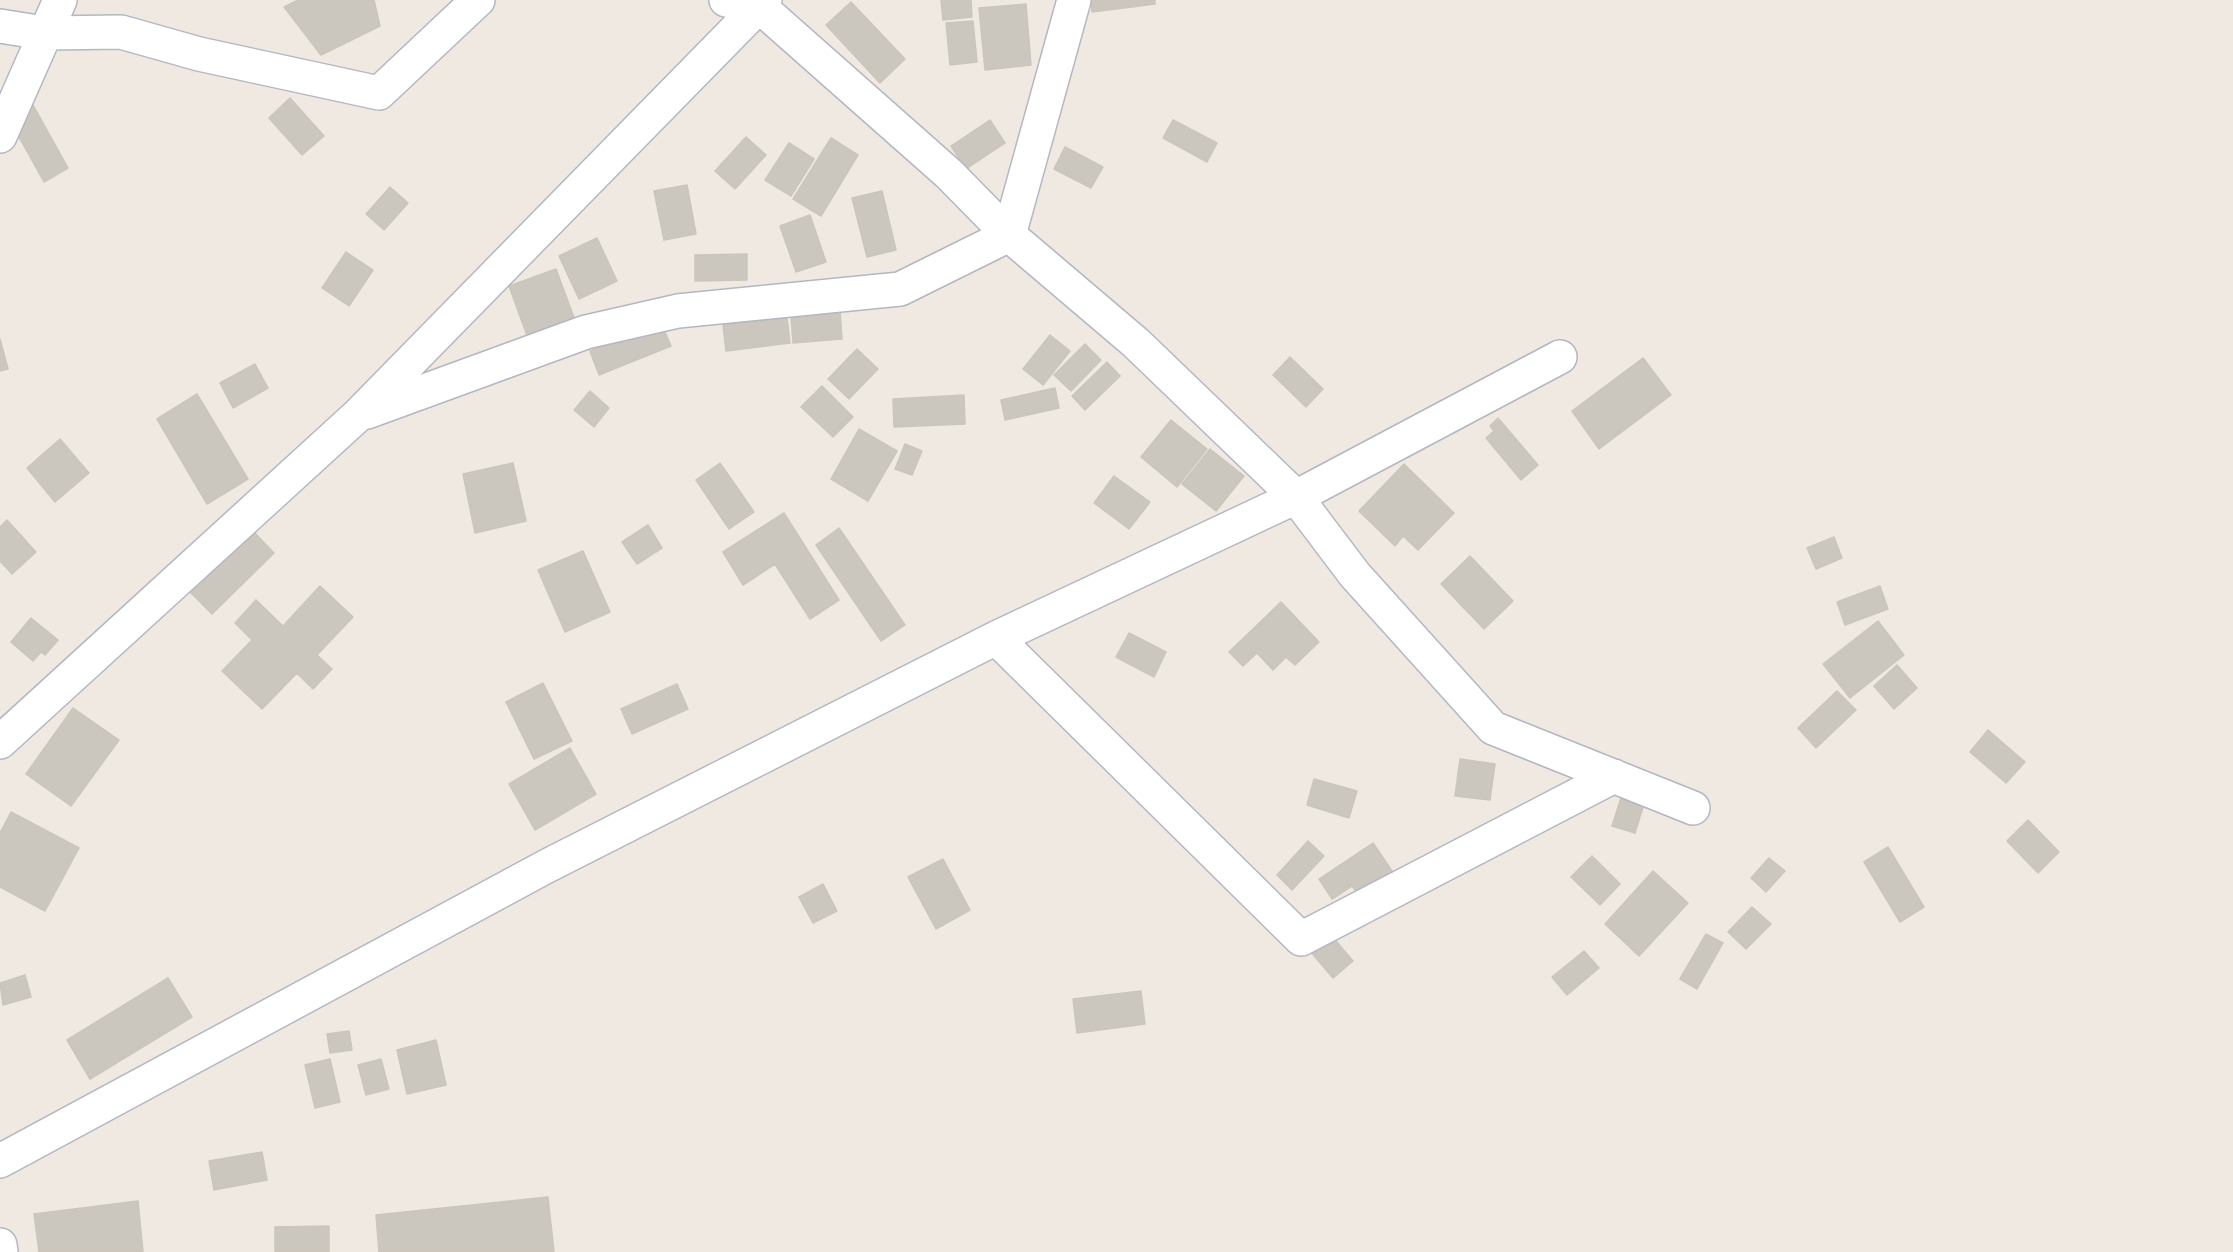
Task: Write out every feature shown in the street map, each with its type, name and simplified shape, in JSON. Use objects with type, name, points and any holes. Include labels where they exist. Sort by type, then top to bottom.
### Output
[{"type":"street","points":[[0,136],[60,0]]},
{"type":"street","points":[[0,26],[44,33],[121,32],[199,54],[379,93],[478,0]]},
{"type":"street","points":[[726,0],[762,3],[950,174],[1009,235],[1136,344],[1296,497],[1355,575],[1493,728],[1693,808]]},
{"type":"street","points":[[357,416],[586,332],[678,311],[900,289],[1009,235],[1074,0]]},
{"type":"street","points":[[0,742],[357,416],[762,3]]},
{"type":"street","points":[[0,1161],[547,866],[996,638],[1296,497],[1560,357]]},
{"type":"street","points":[[996,638],[1301,939],[1614,776]]},
{"type":"street","points":[[0,1245],[1,1252]]},
{"type":"building","points":[[298,0],[374,0],[380,26],[321,55],[284,7]]},
{"type":"building","points":[[941,0],[971,0],[972,17],[943,20]]},
{"type":"building","points":[[1091,0],[1155,0],[1155,4],[1092,12]]},
{"type":"building","points":[[851,2],[905,59],[880,83],[826,25]]},
{"type":"building","points":[[1026,4],[1031,65],[985,70],[979,8]]},
{"type":"building","points":[[973,21],[977,62],[950,65],[946,23]]},
{"type":"building","points":[[290,98],[324,136],[302,155],[269,118]]},
{"type":"building","points":[[33,105],[68,168],[44,182],[9,119]]},
{"type":"building","points":[[990,120],[1005,143],[966,169],[951,146]]},
{"type":"building","points":[[1173,120],[1217,143],[1207,162],[1163,138]]},
{"type":"building","points":[[746,137],[766,155],[735,189],[715,171]]},
{"type":"building","points":[[831,138],[858,155],[821,216],[793,199]]},
{"type":"building","points":[[789,143],[814,159],[791,196],[765,180]]},
{"type":"building","points":[[1065,147],[1103,167],[1091,188],[1054,169]]},
{"type":"building","points":[[687,185],[696,234],[664,240],[654,191]]},
{"type":"building","points":[[390,187],[408,203],[384,230],[366,214]]},
{"type":"building","points":[[882,191],[896,250],[867,257],[852,198]]},
{"type":"building","points":[[810,215],[826,262],[796,272],[780,226]]},
{"type":"building","points":[[597,238],[617,281],[579,299],[559,256]]},
{"type":"building","points":[[346,252],[373,270],[349,306],[322,288]]},
{"type":"building","points":[[747,254],[747,280],[695,281],[695,255]]},
{"type":"building","points":[[556,269],[576,323],[529,341],[509,286]]},
{"type":"building","points":[[840,311],[842,339],[793,343],[791,316]]},
{"type":"building","points":[[787,318],[790,343],[726,351],[723,325]]},
{"type":"building","points":[[661,323],[671,346],[599,375],[590,351]]},
{"type":"building","points":[[1050,335],[1070,351],[1043,385],[1023,369]]},
{"type":"building","points":[[0,339],[8,369],[0,371]]},
{"type":"building","points":[[1085,344],[1101,360],[1071,391],[1054,375]]},
{"type":"building","points":[[857,349],[878,369],[849,399],[828,379]]},
{"type":"building","points":[[1290,357],[1323,389],[1306,407],[1273,375]]},
{"type":"building","points":[[1643,358],[1671,395],[1599,449],[1572,411]]},
{"type":"building","points":[[1107,362],[1120,376],[1085,410],[1072,396]]},
{"type":"building","points":[[255,364],[268,388],[233,408],[220,383]]},
{"type":"building","points":[[822,386],[853,417],[833,437],[801,407]]},
{"type":"building","points":[[1055,388],[1059,408],[1005,420],[1001,400]]},
{"type":"building","points":[[590,391],[609,408],[594,427],[574,410]]},
{"type":"building","points":[[197,394],[248,479],[207,504],[157,419]]},
{"type":"building","points":[[964,395],[965,424],[894,427],[893,399]]},
{"type":"building","points":[[1498,418],[1538,465],[1521,480],[1486,438],[1494,431],[1490,426]]},
{"type":"building","points":[[1171,420],[1207,449],[1177,487],[1141,457]]},
{"type":"building","points":[[859,429],[897,451],[868,501],[831,479]]},
{"type":"building","points":[[60,439],[89,473],[55,502],[27,468]]},
{"type":"building","points":[[905,444],[922,451],[912,475],[895,469]]},
{"type":"building","points":[[1210,449],[1244,476],[1216,511],[1182,484]]},
{"type":"building","points":[[513,463],[526,521],[475,533],[463,474]]},
{"type":"building","points":[[720,463],[754,512],[729,529],[696,480]]},
{"type":"building","points":[[1404,464],[1454,513],[1418,550],[1403,536],[1395,546],[1359,511]]},
{"type":"building","points":[[1114,476],[1150,502],[1129,529],[1094,503]]},
{"type":"building","points":[[784,513],[839,600],[810,619],[775,564],[743,585],[723,552]]},
{"type":"building","points":[[7,520],[36,552],[12,574],[0,561],[0,527]]},
{"type":"building","points":[[648,525],[662,548],[637,564],[622,542]]},
{"type":"building","points":[[249,527],[274,553],[212,614],[187,589]]},
{"type":"building","points":[[839,528],[905,625],[881,641],[816,545]]},
{"type":"building","points":[[1834,537],[1842,558],[1816,569],[1807,548]]},
{"type":"building","points":[[583,551],[610,612],[565,632],[538,570]]},
{"type":"building","points":[[1470,556],[1513,601],[1484,629],[1441,584]]},
{"type":"building","points":[[320,586],[353,617],[317,655],[332,669],[313,689],[297,673],[262,709],[222,671],[252,640],[235,623],[256,600],[283,626]]},
{"type":"building","points":[[1880,586],[1888,609],[1845,625],[1837,602]]},
{"type":"building","points":[[1281,602],[1319,642],[1295,665],[1286,657],[1273,670],[1257,653],[1243,666],[1229,652]]},
{"type":"building","points":[[31,618],[58,640],[45,655],[41,652],[33,661],[11,642]]},
{"type":"building","points":[[1878,621],[1904,655],[1850,698],[1823,664]]},
{"type":"building","points":[[1129,633],[1166,652],[1154,677],[1116,657]]},
{"type":"building","points":[[1897,665],[1917,688],[1894,709],[1874,686]]},
{"type":"building","points":[[543,683],[572,741],[534,759],[506,702]]},
{"type":"building","points":[[677,684],[688,709],[632,734],[621,709]]},
{"type":"building","points":[[1837,691],[1856,710],[1816,748],[1798,728]]},
{"type":"building","points":[[73,708],[119,740],[71,806],[26,774]]},
{"type":"building","points":[[1988,730],[2025,762],[2006,783],[1970,752]]},
{"type":"building","points":[[570,748],[596,794],[535,830],[509,784]]},
{"type":"building","points":[[1460,759],[1495,764],[1490,800],[1455,796]]},
{"type":"building","points":[[1314,779],[1357,791],[1349,818],[1307,805]]},
{"type":"building","points":[[1621,798],[1644,804],[1635,833],[1612,826]]},
{"type":"building","points":[[11,812],[79,848],[45,911],[0,887],[0,833]]},
{"type":"building","points":[[2028,820],[2059,852],[2038,873],[2007,841]]},
{"type":"building","points":[[1308,841],[1324,856],[1292,890],[1277,875]]},
{"type":"building","points":[[1373,843],[1394,874],[1360,896],[1352,886],[1332,899],[1319,879]]},
{"type":"building","points":[[1888,847],[1924,907],[1900,922],[1864,862]]},
{"type":"building","points":[[1592,856],[1620,884],[1600,905],[1571,877]]},
{"type":"building","points":[[1769,858],[1785,871],[1766,892],[1751,878]]},
{"type":"building","points":[[943,859],[970,910],[936,929],[908,877]]},
{"type":"building","points":[[1653,871],[1688,903],[1639,956],[1605,924]]},
{"type":"building","points":[[823,884],[837,911],[813,923],[799,897]]},
{"type":"building","points":[[1752,907],[1771,924],[1746,949],[1728,932]]},
{"type":"building","points":[[1330,934],[1353,961],[1333,978],[1310,951]]},
{"type":"building","points":[[1706,934],[1723,943],[1697,989],[1680,979]]},
{"type":"building","points":[[1584,951],[1599,968],[1567,995],[1552,977]]},
{"type":"building","points":[[25,975],[31,997],[3,1005],[0,983]]},
{"type":"building","points":[[168,978],[192,1017],[90,1079],[67,1040]]},
{"type":"building","points":[[1141,991],[1145,1024],[1077,1033],[1073,999]]},
{"type":"building","points":[[349,1031],[352,1050],[330,1053],[327,1034]]},
{"type":"building","points":[[436,1040],[446,1085],[407,1094],[397,1050]]},
{"type":"building","points":[[330,1059],[340,1102],[315,1108],[305,1065]]},
{"type":"building","points":[[381,1059],[389,1089],[366,1095],[358,1065]]},
{"type":"building","points":[[262,1152],[267,1180],[214,1190],[209,1161]]},
{"type":"building","points":[[548,1197],[554,1252],[379,1252],[376,1215]]},
{"type":"building","points":[[138,1201],[143,1252],[39,1252],[34,1214]]},
{"type":"building","points":[[329,1226],[329,1252],[275,1252],[275,1227]]}]
